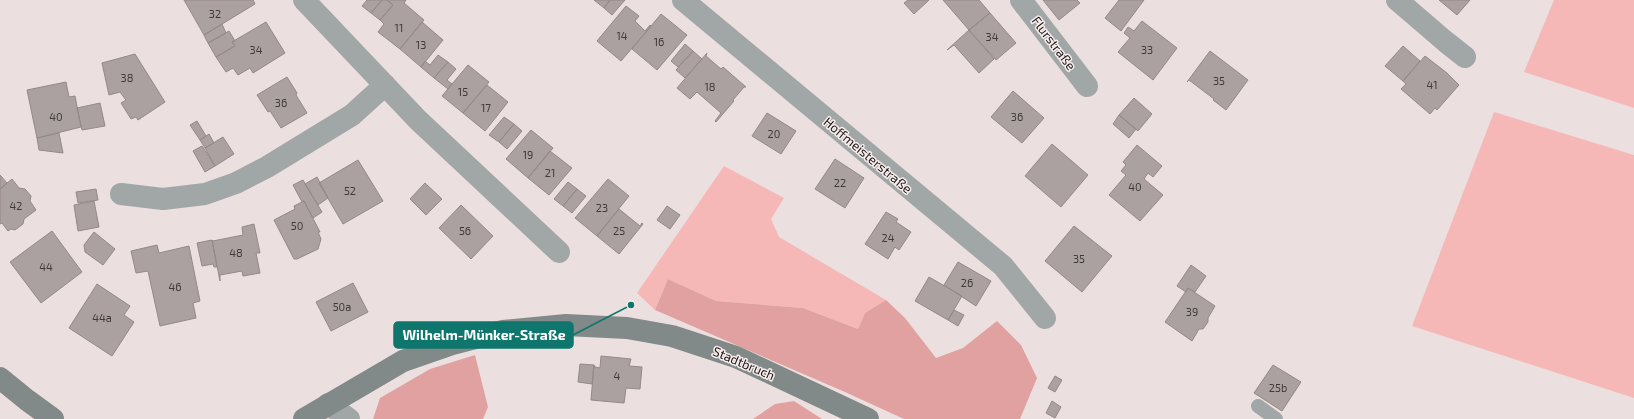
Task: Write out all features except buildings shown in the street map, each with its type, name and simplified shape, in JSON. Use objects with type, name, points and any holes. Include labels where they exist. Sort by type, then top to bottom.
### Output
[{"type":"street","points":[[304,0],[418,120],[559,252]]},
{"type":"street","name":"Hoffmeisterstraße","points":[[683,0],[1003,266],[1045,318]]},
{"type":"street","name":"Flurstraße","points":[[1021,0],[1087,86]]},
{"type":"street","points":[[1397,0],[1465,57]]},
{"type":"street","points":[[121,194],[163,199],[205,194],[236,183],[267,167],[352,115],[385,85]]},
{"type":"street","name":"Stadtbruch","points":[[304,419],[403,361],[452,344],[504,331],[566,325],[627,328],[672,336],[736,357],[868,419]]},
{"type":"street","points":[[0,378],[26,400],[53,419]]},
{"type":"street","points":[[328,404],[349,419]]},
{"type":"lane","points":[[1258,406],[1276,419]]},
{"type":"shaded area","points":[[1554,0],[1634,0],[1634,108],[1524,72]]},
{"type":"shaded area","points":[[1494,112],[1634,155],[1634,398],[1412,326]]},
{"type":"shaded area","points":[[724,166],[784,198],[771,219],[779,237],[886,300],[865,313],[858,329],[803,308],[716,301],[668,279],[655,310],[637,293]]},
{"type":"shaded area","points":[[668,279],[716,301],[803,308],[858,329],[865,313],[886,300],[905,318],[936,358],[963,348],[997,321],[1021,345],[1037,378],[1020,419],[904,419],[655,310]]},
{"type":"shaded area","points":[[475,355],[488,407],[483,419],[373,419],[380,398],[430,369]]},
{"type":"shaded area","points":[[794,401],[822,419],[753,419],[775,404]]},
{"type":"place","name":"Wilhelm-Münker-Straße","points":[[631,305]]}]
